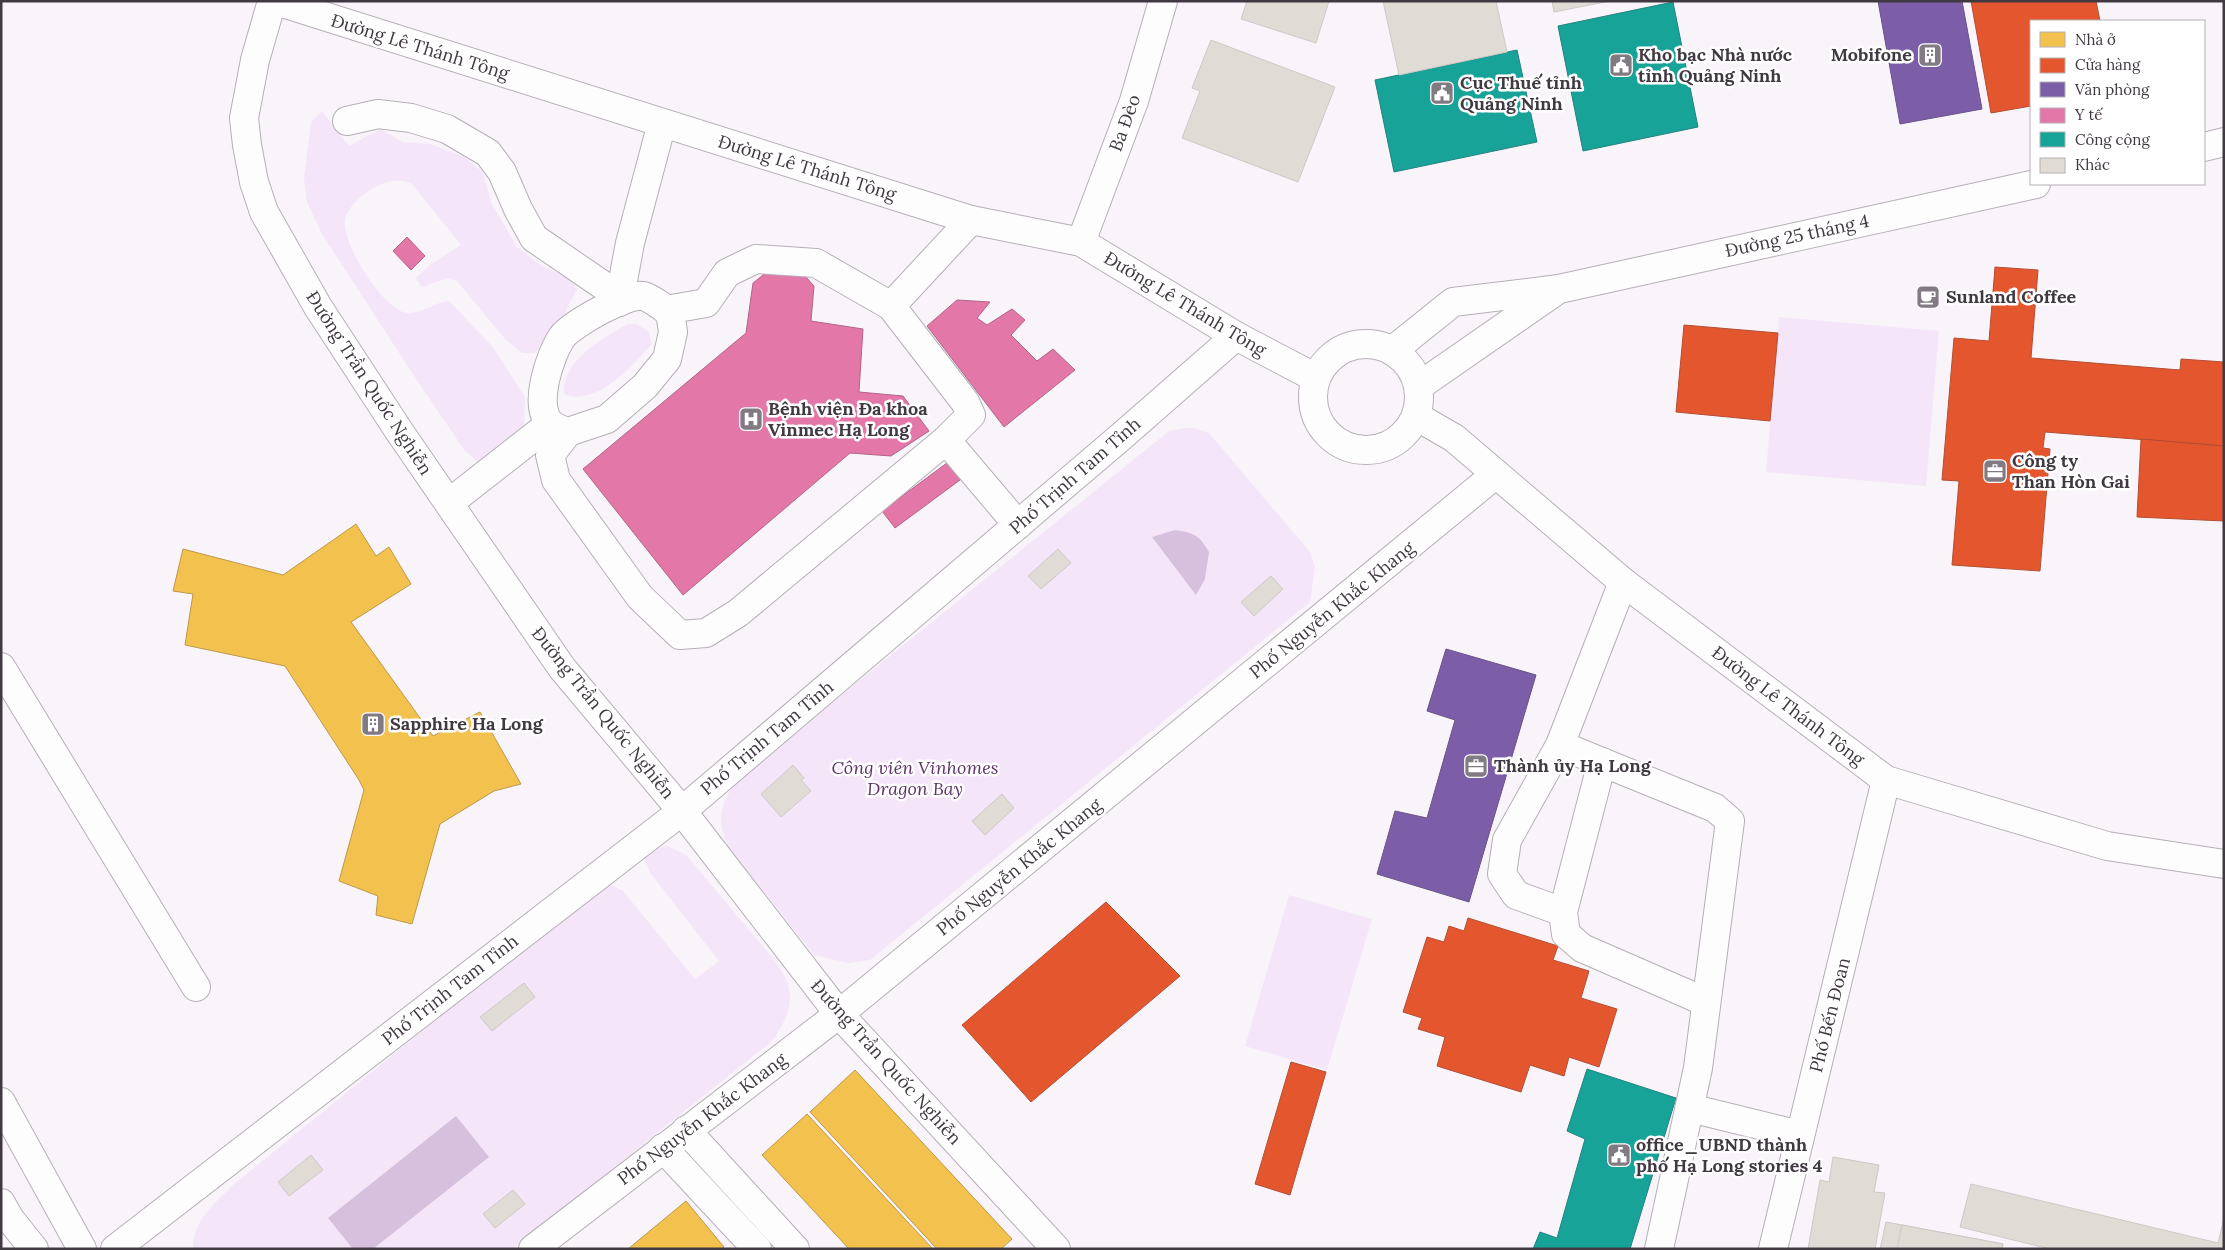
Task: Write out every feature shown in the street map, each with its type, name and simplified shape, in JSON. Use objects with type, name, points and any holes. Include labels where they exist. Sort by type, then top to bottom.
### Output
[{"type":"street","name":"Đường Trần Quốc Nghiễn","points":[[272,1],[255,60],[244,118],[254,182],[264,212],[318,307],[449,504],[562,668],[682,811],[840,1014],[1056,1249]]},
{"type":"street","name":"Đường Lê Thánh Tông","points":[[276,1],[971,220],[1081,242],[1236,336],[1316,378]]},
{"type":"street","name":"Ba Đèo","points":[[1081,242],[1134,101],[1163,1]]},
{"type":"street","points":[[347,121],[378,114],[412,118],[447,129],[488,153],[502,172],[518,209],[534,238],[607,288],[619,302]]},
{"type":"street","points":[[619,302],[630,243],[662,123]]},
{"type":"street","points":[[2205,147],[2224,142]]},
{"type":"street","name":"Đường 25 tháng 4","points":[[1392,351],[1453,302],[1559,289],[2031,185]]},
{"type":"street","points":[[891,306],[971,220]]},
{"type":"street","points":[[559,428],[550,456],[556,480],[640,597],[680,635],[706,633],[738,613],[946,440],[971,415],[965,402],[891,306],[816,263],[756,259],[727,273],[706,303],[666,310]]},
{"type":"street","name":"Đường 25 tháng 4","points":[[1418,386],[1559,289]]},
{"type":"street","points":[[449,504],[559,428],[607,419],[645,386],[667,359],[673,332],[670,312],[644,296],[631,297],[581,323],[563,336],[551,358],[542,406],[559,428]]},
{"type":"street","name":"Phố Trịnh Tam Tỉnh","points":[[115,1249],[682,811],[1236,336]]},
{"type":"street","points":[[1363,344],[1378,345],[1392,351],[1404,360],[1413,372],[1418,386],[1419,401],[1416,416],[1409,429],[1398,440],[1385,447],[1370,450],[1354,449],[1334,439],[1319,423],[1313,401],[1316,378],[1324,365],[1334,355],[1348,348],[1363,344]]},
{"type":"street","name":"Đường Lê Thánh Tông","points":[[1416,416],[1454,438],[1623,582],[1886,780],[2107,846],[2224,864]]},
{"type":"street","points":[[946,440],[1018,524]]},
{"type":"street","name":"Phố Nguyễn Khắc Khang","points":[[533,1249],[840,1014],[1496,474]]},
{"type":"street","points":[[1563,912],[1516,894],[1502,874],[1507,840],[1560,745],[1623,582]]},
{"type":"street","points":[[1,667],[196,987]]},
{"type":"street","points":[[1560,745],[1715,808],[1730,821],[1698,1068],[1659,1249]]},
{"type":"street","points":[[1602,762],[1563,912],[1566,934],[1582,948],[1706,1002]]},
{"type":"street","name":"Phố Bến Đoan","points":[[1773,1249],[1886,780]]},
{"type":"street","points":[[1,1102],[82,1249]]},
{"type":"street","points":[[1690,1108],[1800,1135]]},
{"type":"street","points":[[686,1130],[795,1249]]},
{"type":"street","points":[[663,1148],[757,1249]]},
{"type":"street","points":[[1,1203],[10,1219],[34,1249]]},
{"type":"green space","points":[[322,111],[349,146],[380,129],[403,142],[430,144],[464,157],[482,171],[492,204],[517,247],[542,266],[569,278],[577,289],[552,339],[534,353],[522,353],[505,339],[457,281],[448,278],[422,287],[416,278],[431,264],[461,245],[412,184],[398,181],[379,185],[361,197],[349,210],[345,220],[350,244],[366,275],[388,302],[399,310],[414,313],[449,301],[492,346],[525,397],[524,428],[480,464],[465,451],[416,379],[322,234],[307,202],[304,178],[311,122]]},
{"type":"green space","points":[[1779,317],[1939,331],[1926,486],[1766,472]]},
{"type":"green space","points":[[628,324],[637,324],[649,332],[652,344],[624,373],[602,389],[578,397],[565,395],[565,384],[576,362],[585,352]]},
{"type":"green space","name":"Công viên Vinhomes Dragon Bay","points":[[1194,428],[1209,433],[1310,552],[1315,567],[1310,602],[870,960],[848,963],[814,955],[728,846],[721,819],[723,804],[736,780],[1169,431]]},
{"type":"green space","points":[[668,846],[686,855],[770,954],[782,972],[789,989],[788,1011],[783,1024],[771,1042],[512,1249],[193,1249],[196,1229],[206,1213],[234,1184],[586,898],[607,883],[623,891],[695,979],[719,961],[651,874],[644,859],[655,849]]},
{"type":"green space","points":[[1289,895],[1372,919],[1327,1070],[1245,1046]]},
{"type":"shaded area","points":[[1175,530],[1187,532],[1199,538],[1209,552],[1205,579],[1196,595],[1152,537]]},
{"type":"shaded area","points":[[456,1116],[489,1157],[373,1249],[353,1249],[328,1218]]},
{"type":"building: Nhà ở","name":"Sapphire Ha Long","points":[[356,524],[376,556],[389,547],[411,584],[351,622],[433,736],[480,712],[521,784],[494,791],[440,824],[412,924],[376,915],[378,896],[339,881],[364,790],[285,666],[185,645],[193,594],[173,591],[183,549],[283,575]]},
{"type":"building: Nhà ở","points":[[855,1070],[1012,1239],[1001,1249],[937,1249],[810,1112]]},
{"type":"building: Nhà ở","points":[[807,1114],[933,1249],[849,1249],[762,1155]]},
{"type":"building: Nhà ở","points":[[686,1201],[724,1247],[722,1249],[628,1249]]},
{"type":"building: Cửa hàng","points":[[1971,1],[2096,1],[2100,20],[2030,20],[2030,106],[1991,113]]},
{"type":"building: Cửa hàng","points":[[1995,267],[2038,270],[2031,358],[2180,370],[2181,359],[2224,362],[2224,446],[2045,432],[2043,448],[2050,449],[2040,571],[1952,565],[1959,481],[1942,480],[1954,338],[1989,341]]},
{"type":"building: Cửa hàng","points":[[1684,325],[1778,333],[1770,421],[1676,412]]},
{"type":"building: Cửa hàng","points":[[2141,439],[2224,446],[2224,521],[2137,517]]},
{"type":"building: Cửa hàng","points":[[1106,902],[1180,976],[1031,1102],[962,1025]]},
{"type":"building: Cửa hàng","points":[[1468,918],[1558,946],[1553,960],[1589,971],[1581,998],[1617,1009],[1599,1067],[1569,1057],[1564,1076],[1530,1065],[1521,1092],[1437,1066],[1445,1037],[1418,1029],[1422,1018],[1403,1012],[1427,937],[1444,942],[1449,926],[1464,931]]},
{"type":"building: Cửa hàng","points":[[1291,1062],[1326,1072],[1290,1195],[1255,1184]]},
{"type":"building: Văn phòng","name":"Mobifone","points":[[1878,1],[1962,1],[1982,109],[1900,124]]},
{"type":"building: Văn phòng","name":"Thành ủy Hạ Long","points":[[1446,649],[1536,675],[1469,902],[1377,874],[1395,811],[1427,818],[1455,720],[1427,711]]},
{"type":"building: Y tế","points":[[407,237],[425,256],[411,270],[393,251]]},
{"type":"building: Y tế","points":[[787,256],[814,286],[811,321],[863,329],[859,392],[903,396],[929,431],[891,456],[850,453],[683,595],[583,469],[746,333],[753,283]]},
{"type":"building: Y tế","points":[[957,300],[990,302],[977,318],[987,325],[1012,309],[1025,320],[1011,335],[1037,361],[1053,349],[1075,370],[1004,427],[927,326]]},
{"type":"building: Y tế","points":[[951,460],[964,477],[895,528],[882,511]]},
{"type":"building: Công cộng","points":[[1673,2],[1698,127],[1583,151],[1558,26]]},
{"type":"building: Công cộng","points":[[1517,50],[1537,142],[1394,172],[1375,80]]},
{"type":"building: Công cộng","name":"office_UBND thành phố Hạ Long stories 4","points":[[1587,1069],[1676,1098],[1630,1249],[1533,1249],[1540,1232],[1557,1238],[1585,1139],[1567,1131]]},
{"type":"building: Khác","points":[[1247,1],[1329,1],[1316,43],[1241,19]]},
{"type":"building: Khác","points":[[1383,1],[1496,1],[1507,52],[1399,75]]},
{"type":"building: Khác","points":[[1552,1],[1610,1],[1554,12]]},
{"type":"building: Khác","points":[[1211,40],[1335,87],[1298,182],[1182,138],[1200,91],[1192,88]]},
{"type":"building: Khác","points":[[1058,549],[1071,563],[1041,589],[1028,576]]},
{"type":"building: Khác","points":[[1271,576],[1283,589],[1254,616],[1241,602]]},
{"type":"building: Khác","points":[[793,765],[804,778],[801,780],[811,791],[781,817],[761,794]]},
{"type":"building: Khác","points":[[1002,794],[1014,808],[985,835],[972,821]]},
{"type":"building: Khác","points":[[524,983],[535,997],[492,1031],[480,1017]]},
{"type":"building: Khác","points":[[311,1155],[323,1170],[289,1196],[278,1182]]},
{"type":"building: Khác","points":[[1833,1157],[1879,1165],[1874,1192],[1885,1193],[1875,1249],[1808,1249],[1820,1180],[1829,1182]]},
{"type":"building: Khác","points":[[1971,1184],[2218,1243],[2224,1218],[2224,1249],[2050,1249],[1960,1227]]},
{"type":"building: Khác","points":[[513,1190],[525,1204],[495,1228],[483,1214]]},
{"type":"building: Khác","points":[[1886,1222],[2003,1244],[2002,1249],[1880,1249]]},
{"type":"building: Khác","points":[[1902,1225],[2003,1244],[2002,1249],[1897,1249]]},
{"type":"place","name":"Mobifone","points":[[1930,55]]},
{"type":"place","name":"Kho bạc Nhà nước tỉnh Quảng Ninh","points":[[1621,65]]},
{"type":"place","name":"Cục Thuế tỉnh Quảng Ninh","points":[[1442,93]]},
{"type":"place","name":"Sunland Coffee","points":[[1928,297]]},
{"type":"place","name":"Bệnh viện Đa khoa Vinmec Hạ Long","points":[[751,419]]},
{"type":"place","name":"Công ty Than Hòn Gai","points":[[1995,471]]},
{"type":"place","name":"Sapphire Ha Long","points":[[373,724]]},
{"type":"place","name":"Thành ủy Hạ Long","points":[[1476,766]]},
{"type":"place","name":"office_UBND thành phố Hạ Long stories 4","points":[[1619,1155]]}]
